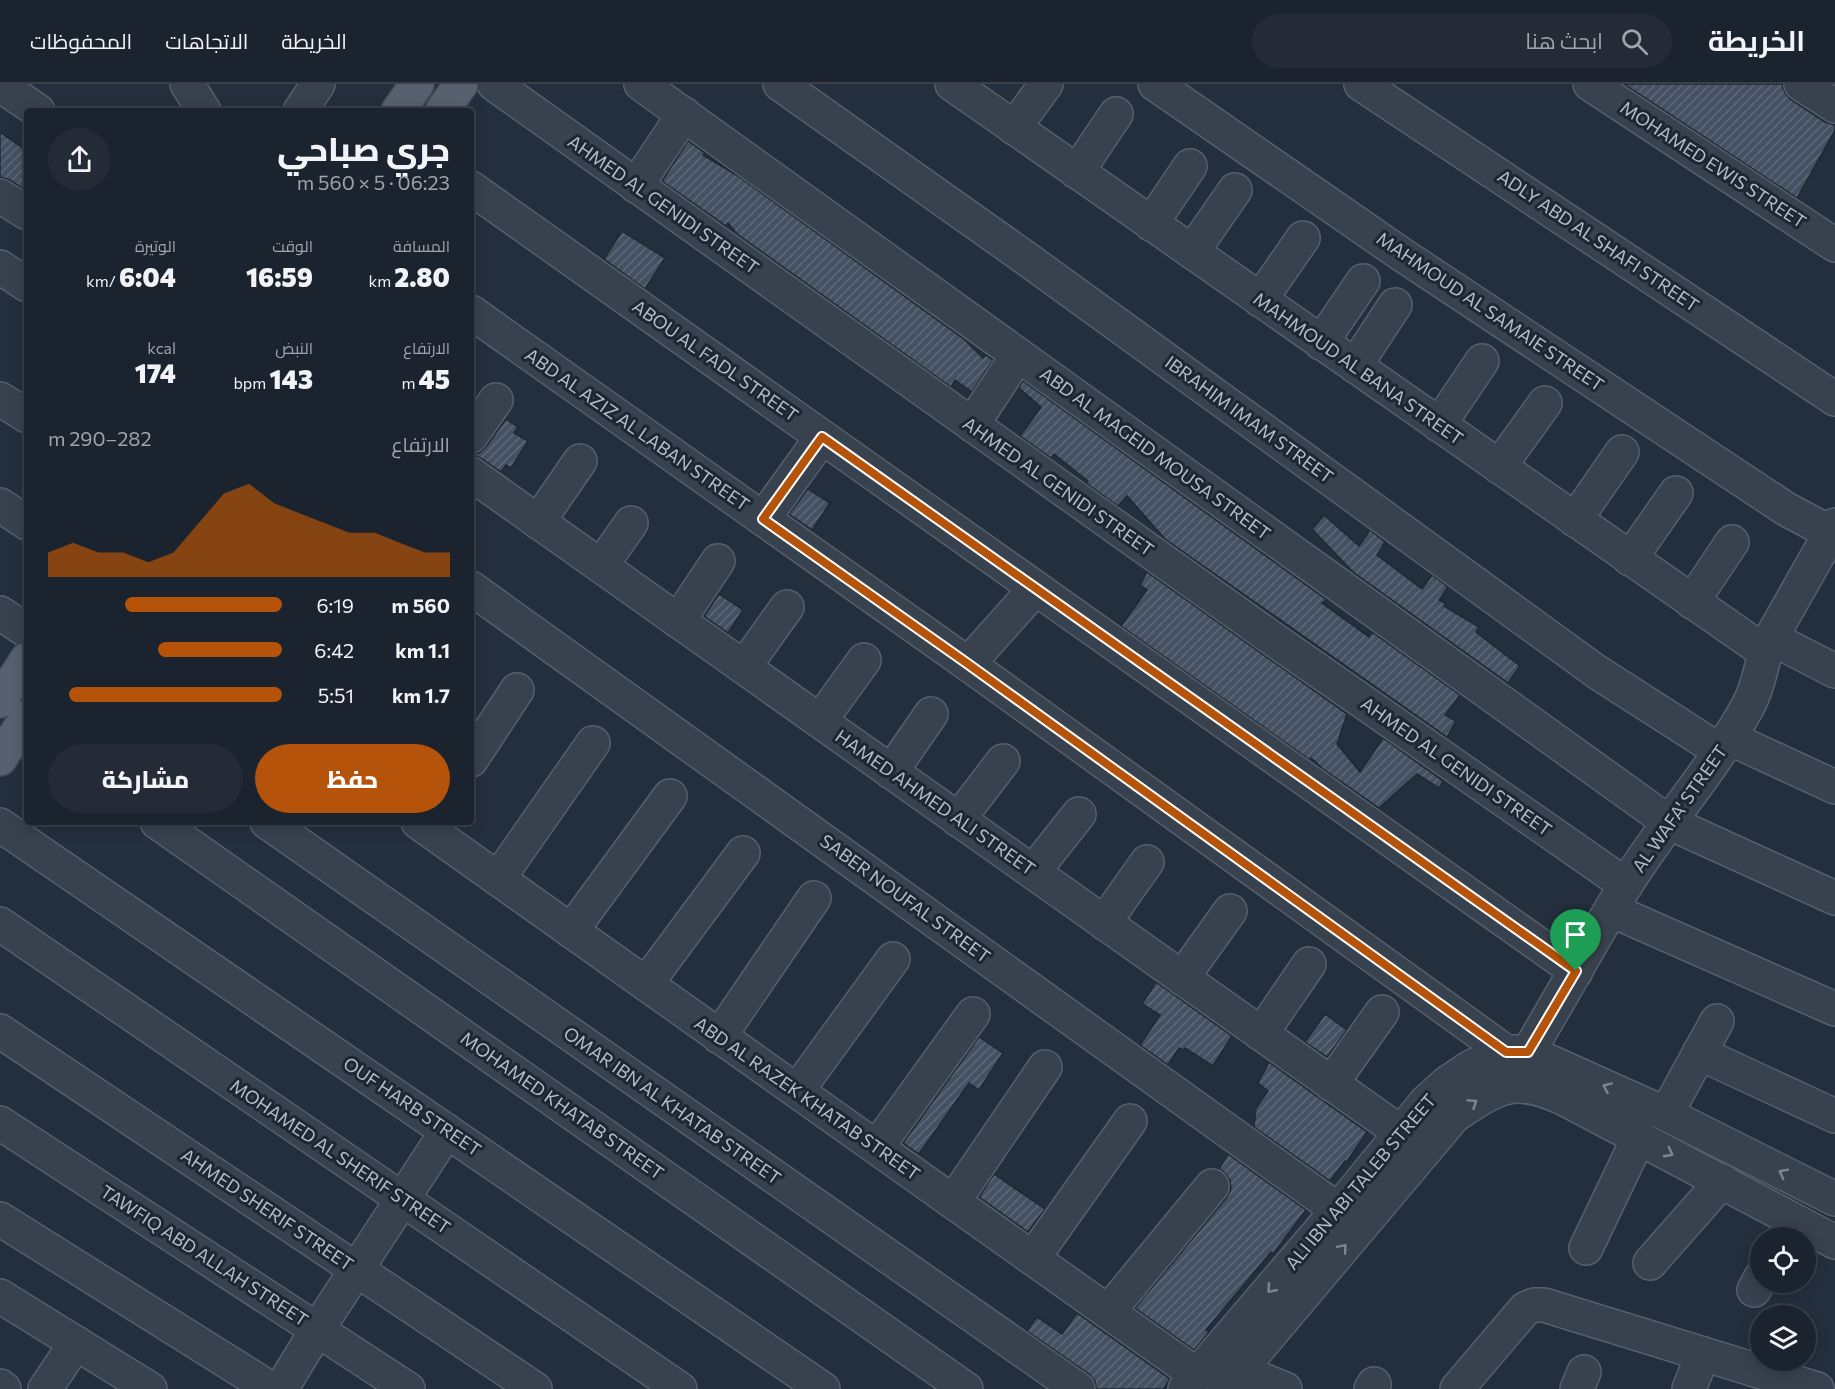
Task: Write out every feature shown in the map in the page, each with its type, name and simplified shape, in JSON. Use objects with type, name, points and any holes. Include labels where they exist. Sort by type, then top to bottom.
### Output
[{"type":"main road","points":[[400,108],[417,84]]},
{"type":"main road","points":[[444,108],[461,84]]},
{"type":"main road","points":[[0,701],[24,665]]},
{"type":"main road","points":[[0,759],[24,726]]},
{"type":"street","points":[[187,84],[202,108]]},
{"type":"street","points":[[302,108],[318,84]]},
{"type":"street","name":"AHMED AL GENIDI STREET","points":[[494,84],[1283,646],[1619,898],[1835,1009]]},
{"type":"street","name":"ABD AL MAGEID MOUSA STREET","points":[[641,84],[1670,824],[1835,898]]},
{"type":"street","name":"IBRAHIM IMAM STREET","points":[[780,84],[1027,259],[1587,665],[1652,709],[1725,745],[1835,787]]},
{"type":"street","name":"MAHMOUD AL BANA STREET","points":[[952,84],[1692,602],[1768,645],[1835,671]]},
{"type":"street","points":[[1014,128],[1046,84]]},
{"type":"street","name":"MAHMOUD AL SAMAIE STREET","points":[[1155,84],[1404,256],[1786,509],[1833,531]]},
{"type":"street","name":"ADLY ABD AL SHAFI STREET","points":[[1361,84],[1835,399]]},
{"type":"street","name":"MOHAMED EWIS STREET","points":[[1590,84],[1835,245]]},
{"type":"street","points":[[1801,84],[1835,106]]},
{"type":"street","points":[[0,85],[34,108]]},
{"type":"street","points":[[636,186],[684,114]]},
{"type":"street","points":[[1077,172],[1116,114]]},
{"type":"street","points":[[1152,224],[1190,166]]},
{"type":"street","name":"ABOU AL FADL STREET","points":[[474,190],[1576,971]]},
{"type":"street","points":[[1192,252],[1235,190]]},
{"type":"street","points":[[0,196],[24,211]]},
{"type":"street","points":[[1260,300],[1304,238]]},
{"type":"street","points":[[0,267],[24,283]]},
{"type":"street","points":[[1321,342],[1363,281]]},
{"type":"street","points":[[1355,366],[1395,305]]},
{"type":"street","name":"ABD AL AZIZ AL LABAN STREET","points":[[474,314],[1517,1052]]},
{"type":"street","points":[[972,425],[1018,355]]},
{"type":"street","points":[[1439,425],[1482,361]]},
{"type":"street","points":[[0,399],[24,414]]},
{"type":"street","points":[[474,432],[496,400]]},
{"type":"street","points":[[1499,467],[1545,403]]},
{"type":"street","points":[[763,519],[822,437]]},
{"type":"street","points":[[1575,520],[1622,452]]},
{"type":"street","points":[[538,522],[580,461]]},
{"type":"street","name":"HAMED AHMED ALI STREET","points":[[474,476],[1400,1132]]},
{"type":"street","points":[[1629,559],[1676,493]]},
{"type":"street","points":[[0,505],[24,521]]},
{"type":"street","points":[[601,566],[631,523]]},
{"type":"street","name":"AL WAFA' STREET","points":[[1508,1085],[1517,1052],[1576,971],[1619,898],[1725,745],[1755,694],[1768,645],[1833,531]]},
{"type":"street","points":[[1692,602],[1732,542]]},
{"type":"street","points":[[678,621],[718,561]]},
{"type":"street","points":[[968,664],[1036,588]]},
{"type":"street","name":"SABER NOUFAL STREET","points":[[476,601],[1338,1210]]},
{"type":"street","points":[[744,667],[787,607]]},
{"type":"street","points":[[0,613],[24,629]]},
{"type":"street","points":[[820,721],[864,660]]},
{"type":"street","points":[[474,755],[517,690]]},
{"type":"street","points":[[891,772],[931,714]]},
{"type":"street","points":[[498,879],[593,742]]},
{"type":"street","points":[[958,820],[1003,761]]},
{"type":"street","points":[[571,931],[670,796]]},
{"type":"street","points":[[1033,872],[1079,814]]},
{"type":"street","name":"OUF HARB STREET","points":[[0,825],[823,1389]]},
{"type":"street","name":"MOHAMED KHATAB STREET","points":[[162,825],[966,1389]]},
{"type":"street","name":"OMAR IBN AL KHATAB STREET","points":[[271,825],[1078,1389]]},
{"type":"street","name":"ABD AL RAZEK KHATAB STREET","points":[[425,825],[719,1037],[1108,1312],[1211,1381],[1285,1389]]},
{"type":"street","points":[[646,984],[743,853]]},
{"type":"street","points":[[1104,923],[1148,862]]},
{"type":"street","points":[[719,1037],[814,898]]},
{"type":"street","points":[[1182,978],[1230,911]]},
{"type":"street","name":"MOHAMED AL SHERIF STREET","points":[[0,924],[680,1389]]},
{"type":"street","points":[[797,1091],[893,959]]},
{"type":"street","points":[[1261,1034],[1309,964]]},
{"type":"street","points":[[1331,1084],[1382,1012]]},
{"type":"street","points":[[877,1147],[973,1014]]},
{"type":"street","points":[[1666,1114],[1717,1021]]},
{"type":"street","name":"AHMED SHERIF STREET","points":[[0,1031],[535,1389]]},
{"type":"street","points":[[1517,1052],[1666,1114],[1835,1199]]},
{"type":"street","name":"ALI IBN ABI TALEB STREET","points":[[1211,1381],[1338,1210],[1426,1102],[1471,1066],[1517,1052]]},
{"type":"street","points":[[1700,1053],[1835,1116]]},
{"type":"street","points":[[953,1202],[1045,1067]]},
{"type":"street","points":[[1508,1085],[1547,1090],[1640,1137],[1722,1181],[1786,1227]]},
{"type":"street","name":"ALI IBN ABI TALEB STREET","points":[[1211,1381],[1454,1116],[1484,1096],[1508,1085]]},
{"type":"street","points":[[1033,1258],[1130,1121]]},
{"type":"street","name":"TAWFIQ ABD ALLAH STREET","points":[[0,1123],[408,1389]]},
{"type":"street","points":[[281,1389],[356,1269],[447,1131]]},
{"type":"street","points":[[1586,1248],[1640,1137]]},
{"type":"street","points":[[1650,1263],[1722,1181]]},
{"type":"street","points":[[1108,1312],[1212,1186]]},
{"type":"street","points":[[0,1219],[271,1389]]},
{"type":"street","points":[[1816,1236],[1835,1242]]},
{"type":"street","points":[[0,1296],[150,1389]]},
{"type":"street","points":[[1457,1389],[1525,1309],[1534,1305],[1544,1305],[1817,1389]]},
{"type":"street","points":[[45,1389],[75,1343]]},
{"type":"street","points":[[1689,1389],[1703,1354]]},
{"type":"street","points":[[0,1386],[4,1389]]},
{"type":"building","points":[[1624,84],[1782,84],[1790,99],[1825,122],[1835,125],[1835,130],[1797,198]]},
{"type":"building","points":[[0,132],[24,149],[24,185],[22,188],[0,177]]},
{"type":"building","points":[[688,141],[705,153],[703,155],[738,176],[965,340],[983,358],[986,355],[993,360],[972,392],[955,380],[951,387],[737,234],[728,223],[726,226],[662,181]]},
{"type":"building","points":[[622,231],[665,258],[645,289],[604,259]]},
{"type":"building","points":[[1023,381],[1327,600],[1322,603],[1369,637],[1372,632],[1460,695],[1445,715],[1456,721],[1447,737],[1165,539],[1127,496],[1118,506],[1086,483],[1088,481],[1054,454],[1051,458],[1020,436],[1041,407],[1019,388]]},
{"type":"building","points":[[506,419],[518,427],[514,433],[528,441],[511,468],[506,465],[501,472],[474,455],[486,447]]},
{"type":"building","points":[[808,489],[830,503],[812,530],[789,514]]},
{"type":"building","points":[[1324,515],[1359,546],[1370,530],[1385,542],[1377,555],[1422,589],[1432,575],[1448,587],[1439,600],[1446,604],[1444,606],[1479,627],[1476,632],[1520,666],[1508,683],[1353,572],[1312,529]]},
{"type":"building","points":[[1147,572],[1347,714],[1337,744],[1360,772],[1383,738],[1443,781],[1439,788],[1417,774],[1379,808],[1121,626],[1147,590],[1140,585]]},
{"type":"building","points":[[719,594],[743,610],[728,633],[704,616]]},
{"type":"building","points":[[1156,982],[1232,1036],[1213,1066],[1185,1048],[1183,1050],[1179,1048],[1168,1065],[1140,1045],[1160,1015],[1142,1004]]},
{"type":"building","points":[[1325,1014],[1347,1030],[1327,1057],[1305,1042]]},
{"type":"building","points":[[979,1037],[1003,1053],[979,1090],[969,1083],[919,1154],[903,1143]]},
{"type":"building","points":[[1269,1062],[1367,1132],[1346,1163],[1345,1161],[1330,1181],[1254,1127],[1256,1108],[1268,1091],[1258,1083]]},
{"type":"building","points":[[1228,1154],[1306,1210],[1273,1254],[1271,1252],[1206,1330],[1209,1332],[1194,1350],[1135,1308],[1227,1197],[1231,1189],[1230,1180],[1219,1169]]},
{"type":"building","points":[[994,1174],[1045,1209],[1028,1232],[979,1197]]},
{"type":"building","points":[[1077,1313],[1170,1379],[1163,1389],[1096,1389],[1095,1381],[1089,1374],[1027,1331],[1037,1317],[1062,1334]]},
{"type":"route","points":[[822,437],[1576,971],[1528,1052],[1506,1052],[763,519],[822,437]]}]
